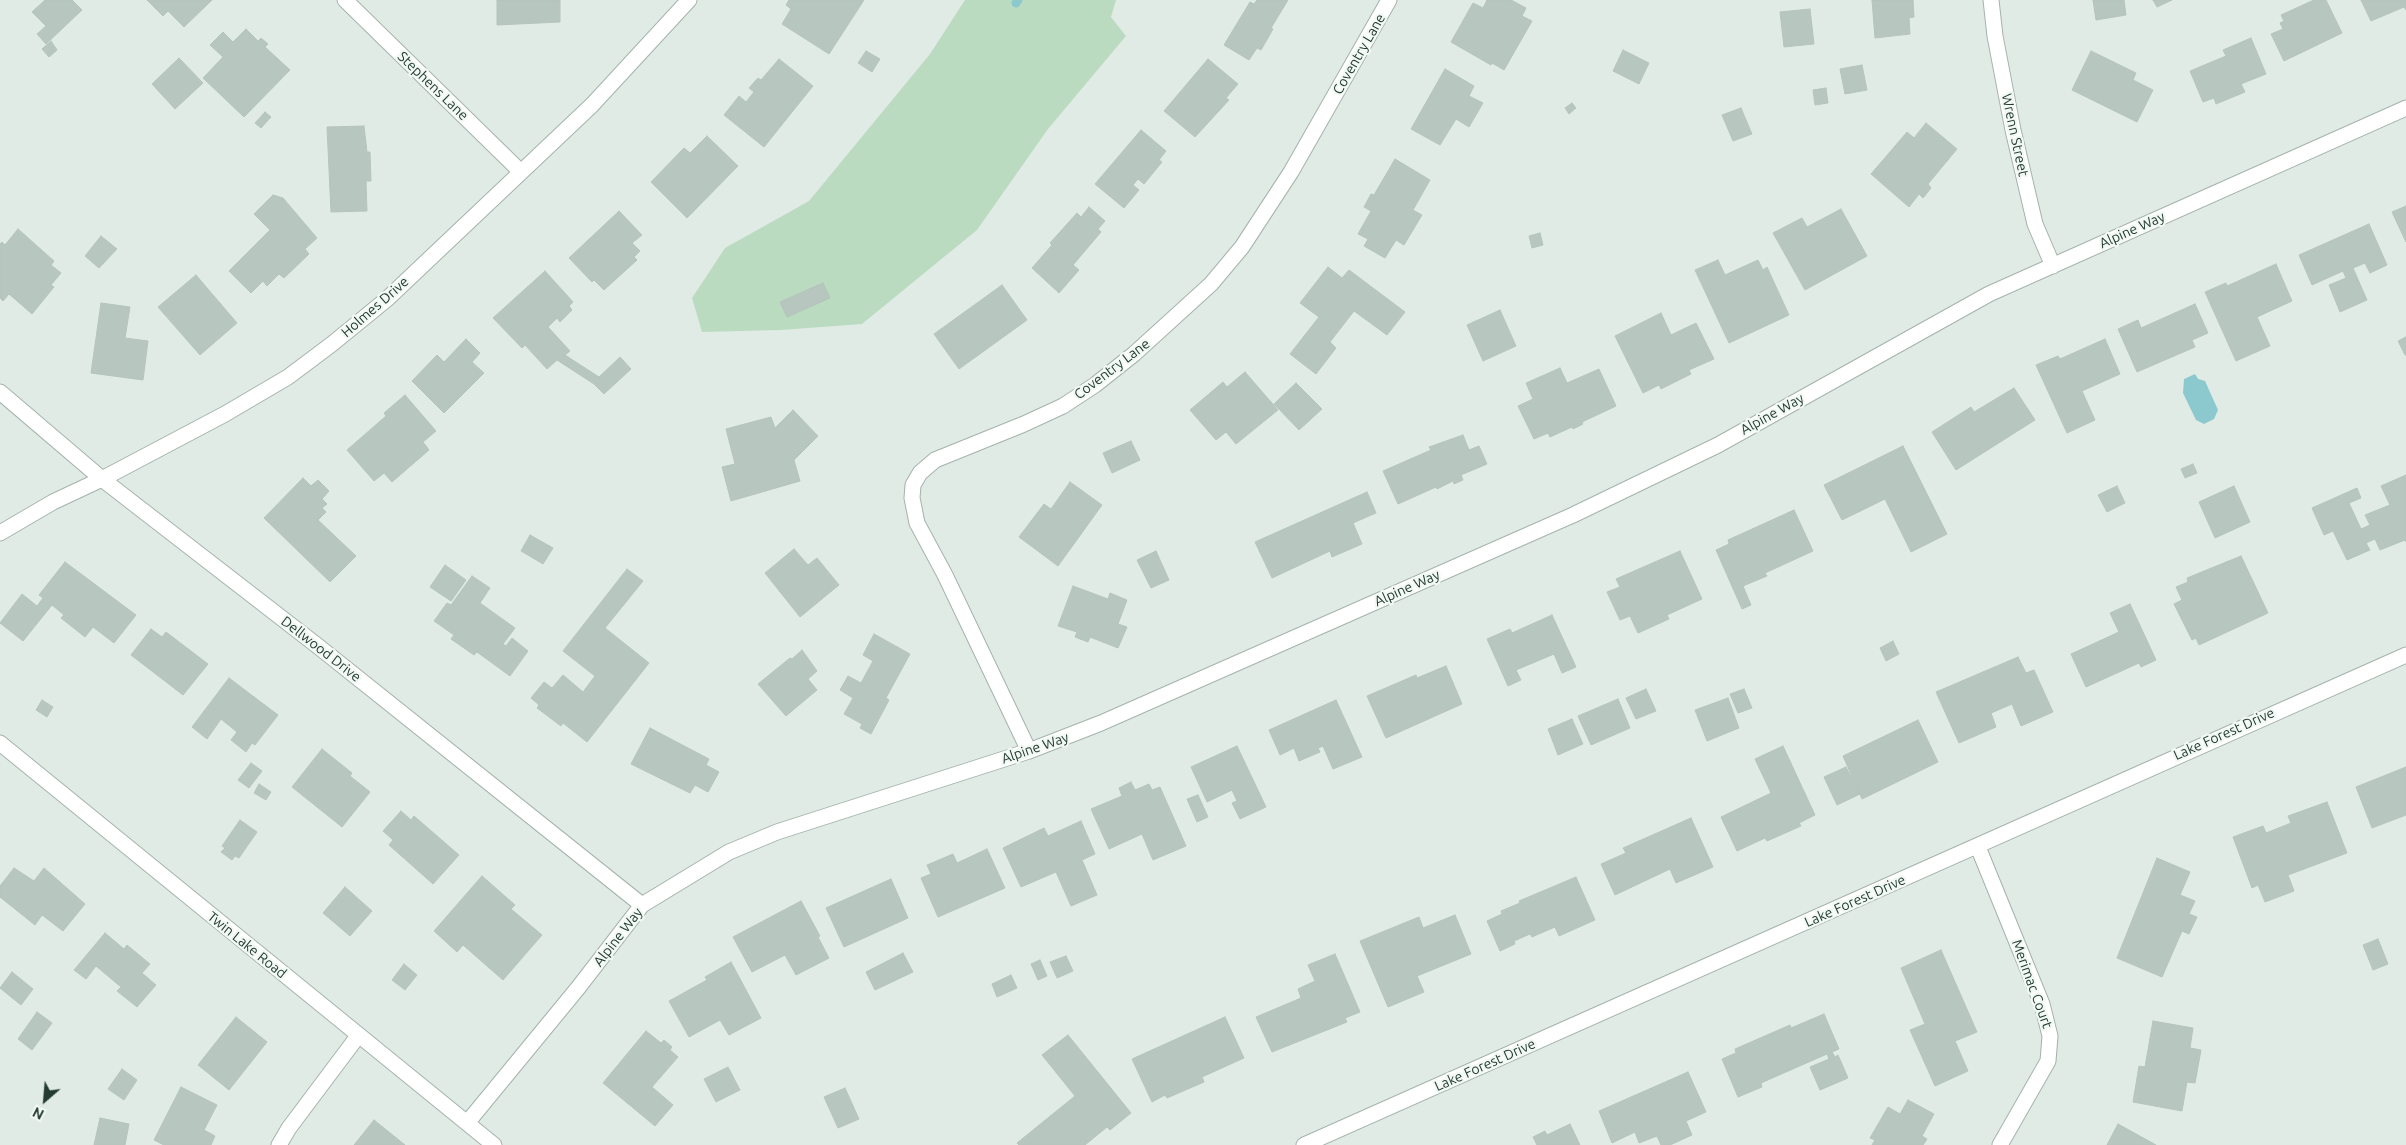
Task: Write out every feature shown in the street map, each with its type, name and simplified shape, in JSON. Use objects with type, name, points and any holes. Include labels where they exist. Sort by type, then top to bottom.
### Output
[{"type":"street","name":"Stephens Lane","points":[[345,0],[521,172]]},
{"type":"street","name":"Holmes Drive","points":[[0,534],[53,502],[102,480],[225,414],[295,372],[387,298],[592,105],[689,0]]},
{"type":"street","name":"Coventry Lane","points":[[1029,751],[945,574],[917,523],[912,498],[913,485],[920,472],[935,460],[1063,406],[1095,386],[1134,354],[1211,284],[1242,247],[1291,172],[1389,0]]},
{"type":"street","name":"Wrenn Street","points":[[1991,0],[1995,36],[2013,130],[2035,224],[2053,266]]},
{"type":"street","name":"Alpine Way","points":[[467,1123],[578,988],[642,905],[729,852],[777,832],[1029,751],[1101,724],[1573,515],[1718,445],[1928,326],[1989,294],[2406,108]]},
{"type":"street","name":"Dellwood Drive","points":[[0,392],[102,480],[319,647],[642,905]]},
{"type":"street","name":"Lake Forest Drive","points":[[1304,1145],[1978,847],[2164,761],[2406,655]]},
{"type":"street","name":"Twin Lake Road","points":[[0,743],[494,1145]]},
{"type":"street","name":"Merimac Court","points":[[1978,847],[2042,1004],[2050,1036],[2048,1061],[2000,1145]]},
{"type":"street","points":[[279,1145],[288,1128],[358,1036]]},
{"type":"green space","points":[[965,0],[1116,0],[1111,17],[1126,36],[1048,129],[977,230],[862,324],[781,330],[702,332],[692,298],[725,248],[809,201],[930,54]]},
{"type":"water","points":[[2195,374],[2198,379],[2205,381],[2218,410],[2214,419],[2204,424],[2196,420],[2183,393],[2184,379]]},
{"type":"building","points":[[45,0],[72,0],[82,10],[46,44],[37,34],[46,26],[32,12]]},
{"type":"building","points":[[147,0],[212,0],[184,27],[168,11],[163,16]]},
{"type":"building","points":[[497,0],[560,0],[560,22],[497,25]]},
{"type":"building","points":[[789,0],[864,0],[829,54],[782,24],[791,9],[786,5]]},
{"type":"building","points":[[1257,0],[1288,0],[1271,28],[1273,29],[1261,50],[1257,48],[1249,60],[1224,45],[1250,2],[1254,4]]},
{"type":"building","points":[[1487,0],[1511,0],[1526,8],[1522,16],[1532,21],[1504,70],[1492,63],[1491,65],[1451,42],[1473,3],[1483,8]]},
{"type":"building","points":[[1872,0],[1913,0],[1914,17],[1909,18],[1910,34],[1875,38]]},
{"type":"building","points":[[2093,0],[2124,0],[2126,15],[2096,20]]},
{"type":"building","points":[[2153,0],[2172,0],[2157,7]]},
{"type":"building","points":[[2314,0],[2326,0],[2342,33],[2284,61],[2271,34],[2283,29],[2280,23],[2284,21],[2281,15]]},
{"type":"building","points":[[2361,0],[2406,0],[2406,10],[2404,7],[2371,21]]},
{"type":"building","points":[[1810,9],[1814,44],[1784,47],[1780,12]]},
{"type":"building","points":[[246,29],[258,41],[261,38],[268,44],[265,47],[290,70],[244,117],[203,78],[223,57],[210,45],[223,32],[233,42]]},
{"type":"building","points":[[2251,38],[2266,74],[2241,84],[2245,92],[2216,104],[2214,98],[2203,102],[2190,71],[2226,56],[2223,50]]},
{"type":"building","points":[[51,41],[57,50],[49,57],[42,49]]},
{"type":"building","points":[[1623,50],[1649,63],[1639,84],[1613,71]]},
{"type":"building","points":[[866,51],[880,59],[872,72],[858,63]]},
{"type":"building","points":[[2091,51],[2136,73],[2133,80],[2153,90],[2137,122],[2072,90]]},
{"type":"building","points":[[179,58],[203,83],[175,109],[152,84]]},
{"type":"building","points":[[779,59],[813,86],[764,147],[724,115],[739,96],[746,102],[754,92],[749,88],[758,78],[761,80]]},
{"type":"building","points":[[1208,59],[1238,84],[1226,98],[1229,100],[1195,137],[1164,111]]},
{"type":"building","points":[[1862,65],[1867,90],[1845,94],[1840,69]]},
{"type":"building","points":[[1445,69],[1474,86],[1469,96],[1483,103],[1469,127],[1456,119],[1440,145],[1411,129]]},
{"type":"building","points":[[1826,88],[1828,103],[1815,105],[1813,90]]},
{"type":"building","points":[[1572,103],[1576,108],[1569,114],[1565,108]]},
{"type":"building","points":[[1741,108],[1752,134],[1733,141],[1722,115]]},
{"type":"building","points":[[265,112],[271,117],[261,128],[255,123]]},
{"type":"building","points":[[1926,123],[1957,149],[1928,184],[1931,188],[1923,198],[1919,194],[1909,207],[1871,174],[1907,132],[1914,138]]},
{"type":"building","points":[[364,126],[367,152],[370,152],[371,181],[366,181],[367,211],[331,212],[327,127]]},
{"type":"building","points":[[1141,130],[1166,151],[1159,160],[1162,162],[1144,184],[1138,179],[1133,185],[1139,190],[1124,208],[1095,184]]},
{"type":"building","points":[[707,136],[738,166],[687,218],[651,182],[684,148],[690,153]]},
{"type":"building","points":[[1395,159],[1430,180],[1413,210],[1422,215],[1404,245],[1396,240],[1385,258],[1364,246],[1368,239],[1358,234],[1371,211],[1364,207],[1371,194],[1374,195]]},
{"type":"building","points":[[273,195],[283,198],[317,238],[305,249],[309,254],[284,278],[279,274],[267,286],[263,281],[251,293],[229,271],[270,230],[254,214]]},
{"type":"building","points":[[2406,206],[2406,242],[2392,212]]},
{"type":"building","points":[[1089,207],[1105,221],[1098,229],[1101,232],[1073,265],[1079,270],[1059,293],[1032,268],[1052,245],[1050,243],[1077,213],[1081,217]]},
{"type":"building","points":[[1841,209],[1867,256],[1805,290],[1773,233],[1802,218],[1807,227]]},
{"type":"building","points":[[619,211],[642,235],[632,243],[640,251],[634,257],[637,260],[604,290],[594,280],[592,282],[569,258]]},
{"type":"building","points":[[2369,224],[2387,265],[2370,273],[2365,263],[2353,268],[2367,300],[2340,312],[2329,285],[2346,278],[2343,271],[2312,285],[2299,255]]},
{"type":"building","points":[[18,229],[54,261],[51,265],[61,273],[51,285],[54,287],[32,314],[9,294],[3,301],[0,298],[0,244],[2,242],[5,245]]},
{"type":"building","points":[[1540,233],[1543,245],[1532,248],[1529,236]]},
{"type":"building","points":[[101,236],[117,249],[99,268],[85,256]]},
{"type":"building","points":[[1718,260],[1725,275],[1758,260],[1763,270],[1767,267],[1789,315],[1729,343],[1695,270]]},
{"type":"building","points":[[2276,264],[2292,301],[2257,317],[2270,346],[2236,361],[2205,292],[2226,283],[2227,286]]},
{"type":"building","points":[[1328,267],[1342,278],[1349,270],[1405,312],[1387,335],[1354,311],[1330,342],[1336,348],[1316,374],[1290,354],[1319,317],[1300,303]]},
{"type":"building","points":[[545,271],[573,302],[569,306],[572,310],[560,322],[557,318],[548,327],[570,351],[565,355],[599,377],[620,357],[631,369],[604,394],[594,384],[557,360],[547,369],[525,345],[522,348],[493,318]]},
{"type":"building","points":[[196,275],[237,323],[200,355],[158,307]]},
{"type":"building","points":[[823,283],[830,298],[787,317],[780,302]]},
{"type":"building","points":[[1002,285],[1027,320],[959,369],[934,334]]},
{"type":"building","points":[[101,303],[130,307],[125,338],[148,341],[143,380],[91,373]]},
{"type":"building","points":[[2195,304],[2208,333],[2192,340],[2195,347],[2137,372],[2118,329],[2138,320],[2141,328]]},
{"type":"building","points":[[1500,310],[1516,346],[1483,361],[1467,325]]},
{"type":"building","points":[[1661,313],[1671,335],[1696,323],[1714,359],[1689,370],[1691,374],[1661,389],[1659,385],[1643,393],[1615,336]]},
{"type":"building","points":[[2406,337],[2406,355],[2405,355],[2398,341]]},
{"type":"building","points":[[466,339],[480,353],[472,362],[484,373],[444,413],[412,381],[437,355],[444,362]]},
{"type":"building","points":[[2105,339],[2120,374],[2082,391],[2095,420],[2067,433],[2036,365],[2058,356],[2060,359]]},
{"type":"building","points":[[1560,368],[1567,383],[1599,369],[1616,406],[1582,422],[1583,424],[1573,429],[1572,427],[1550,437],[1548,433],[1534,439],[1518,406],[1533,399],[1526,383]]},
{"type":"building","points":[[1245,372],[1278,410],[1236,444],[1226,432],[1216,440],[1190,410],[1223,382],[1227,387]]},
{"type":"building","points":[[1296,383],[1322,409],[1299,430],[1274,404]]},
{"type":"building","points":[[2014,388],[2035,420],[1956,470],[1932,432],[1971,407],[1974,412]]},
{"type":"building","points":[[405,395],[436,431],[423,442],[429,450],[392,482],[384,473],[374,481],[347,450],[386,416],[384,413]]},
{"type":"building","points":[[793,410],[818,436],[794,460],[800,481],[731,501],[722,467],[735,464],[726,429],[771,417],[775,428]]},
{"type":"building","points":[[1463,435],[1469,450],[1479,446],[1487,464],[1461,475],[1463,480],[1454,484],[1453,481],[1437,489],[1436,487],[1398,504],[1383,471],[1431,450],[1429,447]]},
{"type":"building","points":[[1131,441],[1140,460],[1112,473],[1103,453]]},
{"type":"building","points":[[1903,446],[1947,534],[1911,552],[1885,499],[1842,520],[1824,485]]},
{"type":"building","points":[[2193,464],[2197,473],[2185,478],[2181,469]]},
{"type":"building","points":[[2406,475],[2406,542],[2405,540],[2380,550],[2375,539],[2366,543],[2370,550],[2347,560],[2333,531],[2324,535],[2312,508],[2357,488],[2361,498],[2349,503],[2361,529],[2370,525],[2365,515],[2390,505],[2381,486]]},
{"type":"building","points":[[303,478],[311,486],[318,480],[329,491],[322,499],[327,504],[322,508],[326,512],[318,520],[356,556],[330,582],[264,518]]},
{"type":"building","points":[[1070,482],[1102,505],[1058,566],[1019,537],[1044,504],[1051,509]]},
{"type":"building","points":[[2117,486],[2125,503],[2107,512],[2098,495]]},
{"type":"building","points":[[2234,486],[2250,522],[2215,538],[2199,502]]},
{"type":"building","points":[[1367,492],[1376,513],[1353,523],[1362,544],[1332,557],[1330,551],[1272,578],[1255,542]]},
{"type":"building","points":[[1794,510],[1813,551],[1765,573],[1767,576],[1743,586],[1751,605],[1742,609],[1716,550],[1729,544],[1728,540]]},
{"type":"building","points":[[530,535],[553,548],[543,564],[521,551]]},
{"type":"building","points":[[794,549],[808,565],[817,558],[839,585],[800,617],[765,573]]},
{"type":"building","points":[[1156,551],[1169,580],[1151,588],[1137,560]]},
{"type":"building","points":[[1680,551],[1702,599],[1667,615],[1669,619],[1638,633],[1630,616],[1620,620],[1607,592],[1620,587],[1616,579]]},
{"type":"building","points":[[2241,556],[2268,613],[2199,645],[2196,638],[2192,640],[2174,604],[2182,600],[2176,587],[2188,582],[2187,578]]},
{"type":"building","points":[[65,562],[136,615],[114,643],[93,627],[85,637],[61,618],[64,615],[52,605],[23,641],[0,623],[22,594],[37,606],[43,598],[39,595]]},
{"type":"building","points":[[445,565],[466,580],[451,601],[430,587]]},
{"type":"building","points":[[627,569],[643,581],[605,628],[649,663],[587,742],[563,723],[561,726],[537,708],[539,705],[531,698],[544,682],[552,688],[563,675],[583,692],[595,676],[563,651]]},
{"type":"building","points":[[472,576],[490,588],[480,603],[515,628],[503,644],[506,646],[512,638],[528,651],[510,676],[477,652],[474,655],[451,639],[454,635],[434,621],[447,603],[451,605]]},
{"type":"building","points":[[1073,586],[1108,599],[1110,593],[1127,600],[1118,624],[1127,627],[1118,648],[1090,637],[1088,642],[1075,637],[1077,632],[1058,626]]},
{"type":"building","points":[[2130,604],[2156,660],[2141,667],[2139,663],[2086,687],[2071,654],[2119,632],[2110,613]]},
{"type":"building","points":[[1552,615],[1576,667],[1562,673],[1554,654],[1516,670],[1521,680],[1508,686],[1487,639],[1510,629],[1512,633]]},
{"type":"building","points":[[151,629],[162,637],[166,632],[208,664],[183,695],[131,655]]},
{"type":"building","points":[[874,634],[910,654],[886,698],[889,700],[871,734],[860,728],[862,724],[844,714],[853,698],[840,690],[848,676],[861,683],[873,661],[863,655]]},
{"type":"building","points":[[1893,641],[1899,654],[1886,661],[1880,648]]},
{"type":"building","points":[[802,650],[817,671],[808,679],[817,690],[786,716],[758,684]]},
{"type":"building","points":[[2018,657],[2026,673],[2034,670],[2053,712],[2021,726],[2012,704],[1991,713],[1996,727],[1959,743],[1936,692]]},
{"type":"building","points":[[1446,666],[1462,704],[1386,738],[1367,696],[1416,675],[1417,678]]},
{"type":"building","points":[[229,678],[278,715],[255,745],[252,743],[246,752],[231,740],[237,732],[221,719],[207,739],[192,727]]},
{"type":"building","points":[[1646,689],[1656,711],[1636,719],[1626,698]]},
{"type":"building","points":[[1744,689],[1752,708],[1738,713],[1730,694]]},
{"type":"building","points":[[1728,698],[1739,728],[1707,741],[1695,710]]},
{"type":"building","points":[[1618,699],[1630,728],[1591,745],[1578,716]]},
{"type":"building","points":[[42,700],[53,707],[47,717],[36,710]]},
{"type":"building","points":[[1336,700],[1362,757],[1333,769],[1323,746],[1318,748],[1320,752],[1299,761],[1294,748],[1280,755],[1269,730]]},
{"type":"building","points":[[1572,719],[1583,744],[1558,755],[1548,729]]},
{"type":"building","points":[[1918,720],[1938,762],[1862,799],[1843,756]]},
{"type":"building","points":[[650,728],[709,759],[706,765],[719,772],[708,792],[695,785],[690,793],[631,764]]},
{"type":"building","points":[[1237,746],[1266,807],[1240,819],[1232,803],[1237,801],[1232,790],[1207,802],[1191,767]]},
{"type":"building","points":[[1783,746],[1815,815],[1799,823],[1801,826],[1767,841],[1765,838],[1737,851],[1721,817],[1771,793],[1755,759]]},
{"type":"building","points":[[322,749],[352,773],[350,776],[370,792],[342,827],[292,787]]},
{"type":"building","points":[[251,763],[262,771],[249,788],[238,780]]},
{"type":"building","points":[[1846,767],[1860,794],[1837,805],[1824,777]]},
{"type":"building","points":[[2406,767],[2406,815],[2372,828],[2356,787]]},
{"type":"building","points":[[1131,782],[1135,790],[1149,784],[1152,790],[1160,787],[1186,846],[1153,860],[1142,834],[1109,849],[1091,809],[1122,796],[1119,788]]},
{"type":"building","points":[[259,784],[271,792],[266,800],[254,793]]},
{"type":"building","points":[[1198,795],[1208,817],[1197,822],[1187,799]]},
{"type":"building","points":[[2327,802],[2347,853],[2288,875],[2294,891],[2265,902],[2258,885],[2252,888],[2233,837],[2263,826],[2266,833],[2291,823],[2288,816]]},
{"type":"building","points":[[401,811],[411,820],[414,816],[459,855],[433,884],[389,845],[393,840],[383,831]]},
{"type":"building","points":[[1691,818],[1713,867],[1676,883],[1670,869],[1615,895],[1601,864],[1626,853],[1623,848]]},
{"type":"building","points":[[240,820],[257,832],[239,858],[235,856],[232,860],[221,852],[225,848],[222,846]]},
{"type":"building","points":[[1081,821],[1095,854],[1082,860],[1097,895],[1071,906],[1056,872],[1021,887],[1003,848],[1044,828],[1048,836]]},
{"type":"building","points":[[987,849],[1005,888],[938,917],[921,878],[931,874],[927,865],[953,854],[957,863]]},
{"type":"building","points":[[2157,858],[2190,872],[2180,895],[2195,901],[2189,914],[2197,917],[2189,934],[2182,931],[2162,977],[2117,958]]},
{"type":"building","points":[[14,868],[34,881],[44,868],[85,904],[63,931],[42,915],[35,925],[0,897],[0,886]]},
{"type":"building","points":[[482,876],[515,905],[511,909],[542,935],[503,980],[463,945],[457,952],[434,931]]},
{"type":"building","points":[[1576,877],[1595,920],[1559,936],[1555,927],[1532,937],[1530,934],[1514,941],[1515,944],[1500,951],[1487,921],[1502,914],[1501,911],[1520,903],[1519,901]]},
{"type":"building","points":[[891,879],[908,918],[844,947],[826,908]]},
{"type":"building","points":[[345,887],[372,911],[350,936],[323,913]]},
{"type":"building","points":[[801,901],[820,936],[818,937],[829,958],[796,975],[785,955],[752,972],[733,937]]},
{"type":"building","points":[[1455,915],[1471,954],[1417,976],[1424,992],[1388,1007],[1360,941],[1419,917],[1423,928]]},
{"type":"building","points":[[105,933],[124,949],[127,945],[150,964],[142,973],[156,985],[137,1007],[117,991],[121,987],[96,966],[86,979],[74,970]]},
{"type":"building","points":[[2378,939],[2388,964],[2373,970],[2363,945]]},
{"type":"building","points":[[1941,950],[1977,1032],[1955,1041],[1968,1071],[1935,1086],[1910,1030],[1925,1024],[1901,968]]},
{"type":"building","points":[[903,953],[913,972],[875,990],[866,972]]},
{"type":"building","points":[[1335,954],[1360,1012],[1345,1018],[1347,1022],[1272,1052],[1256,1017],[1301,998],[1298,989],[1315,981],[1308,965]]},
{"type":"building","points":[[1066,956],[1073,971],[1057,978],[1050,962]]},
{"type":"building","points":[[1040,960],[1047,976],[1038,980],[1031,964]]},
{"type":"building","points":[[731,962],[761,1018],[729,1035],[720,1020],[689,1037],[669,1001],[707,980],[705,977]]},
{"type":"building","points":[[404,964],[417,975],[405,990],[392,980]]},
{"type":"building","points":[[12,972],[33,989],[21,1005],[0,988]]},
{"type":"building","points":[[1011,975],[1017,988],[997,997],[992,984]]},
{"type":"building","points":[[37,1012],[52,1023],[32,1050],[18,1039]]},
{"type":"building","points":[[1824,1014],[1839,1049],[1832,1052],[1835,1057],[1838,1055],[1848,1078],[1820,1090],[1810,1067],[1829,1059],[1827,1054],[1761,1083],[1762,1087],[1738,1097],[1722,1059],[1736,1053],[1735,1049],[1790,1025],[1791,1028]]},
{"type":"building","points":[[236,1017],[267,1042],[229,1090],[198,1065]]},
{"type":"building","points":[[1225,1017],[1244,1058],[1202,1077],[1204,1082],[1167,1098],[1165,1095],[1152,1102],[1132,1059]]},
{"type":"building","points":[[2153,1021],[2193,1028],[2190,1048],[2201,1050],[2195,1083],[2187,1082],[2182,1111],[2133,1102],[2139,1066],[2145,1067]]},
{"type":"building","points":[[646,1031],[661,1043],[664,1040],[672,1047],[670,1050],[678,1057],[652,1087],[673,1105],[655,1126],[603,1083]]},
{"type":"building","points":[[1068,1035],[1131,1113],[1110,1130],[1107,1127],[1085,1145],[1019,1145],[1017,1143],[1075,1096],[1042,1055]]},
{"type":"building","points":[[728,1067],[740,1090],[716,1102],[704,1079]]},
{"type":"building","points":[[122,1069],[137,1080],[124,1100],[108,1089]]},
{"type":"building","points":[[1688,1072],[1706,1112],[1686,1121],[1692,1135],[1670,1145],[1661,1145],[1657,1136],[1639,1143],[1635,1132],[1612,1143],[1599,1111]]},
{"type":"building","points":[[181,1087],[217,1105],[204,1130],[215,1136],[211,1145],[164,1145],[154,1140]]},
{"type":"building","points":[[845,1088],[859,1119],[838,1128],[824,1097]]},
{"type":"building","points":[[1908,1100],[1934,1114],[1922,1136],[1927,1139],[1923,1145],[1872,1145],[1875,1140],[1870,1138],[1888,1107],[1900,1114]]},
{"type":"building","points":[[100,1118],[129,1124],[125,1145],[94,1145]]},
{"type":"building","points":[[374,1120],[405,1145],[354,1145]]},
{"type":"building","points":[[1570,1124],[1580,1145],[1537,1145],[1533,1137],[1545,1131],[1547,1135]]},
{"type":"building","points":[[2118,1124],[2156,1145],[2107,1145]]}]
